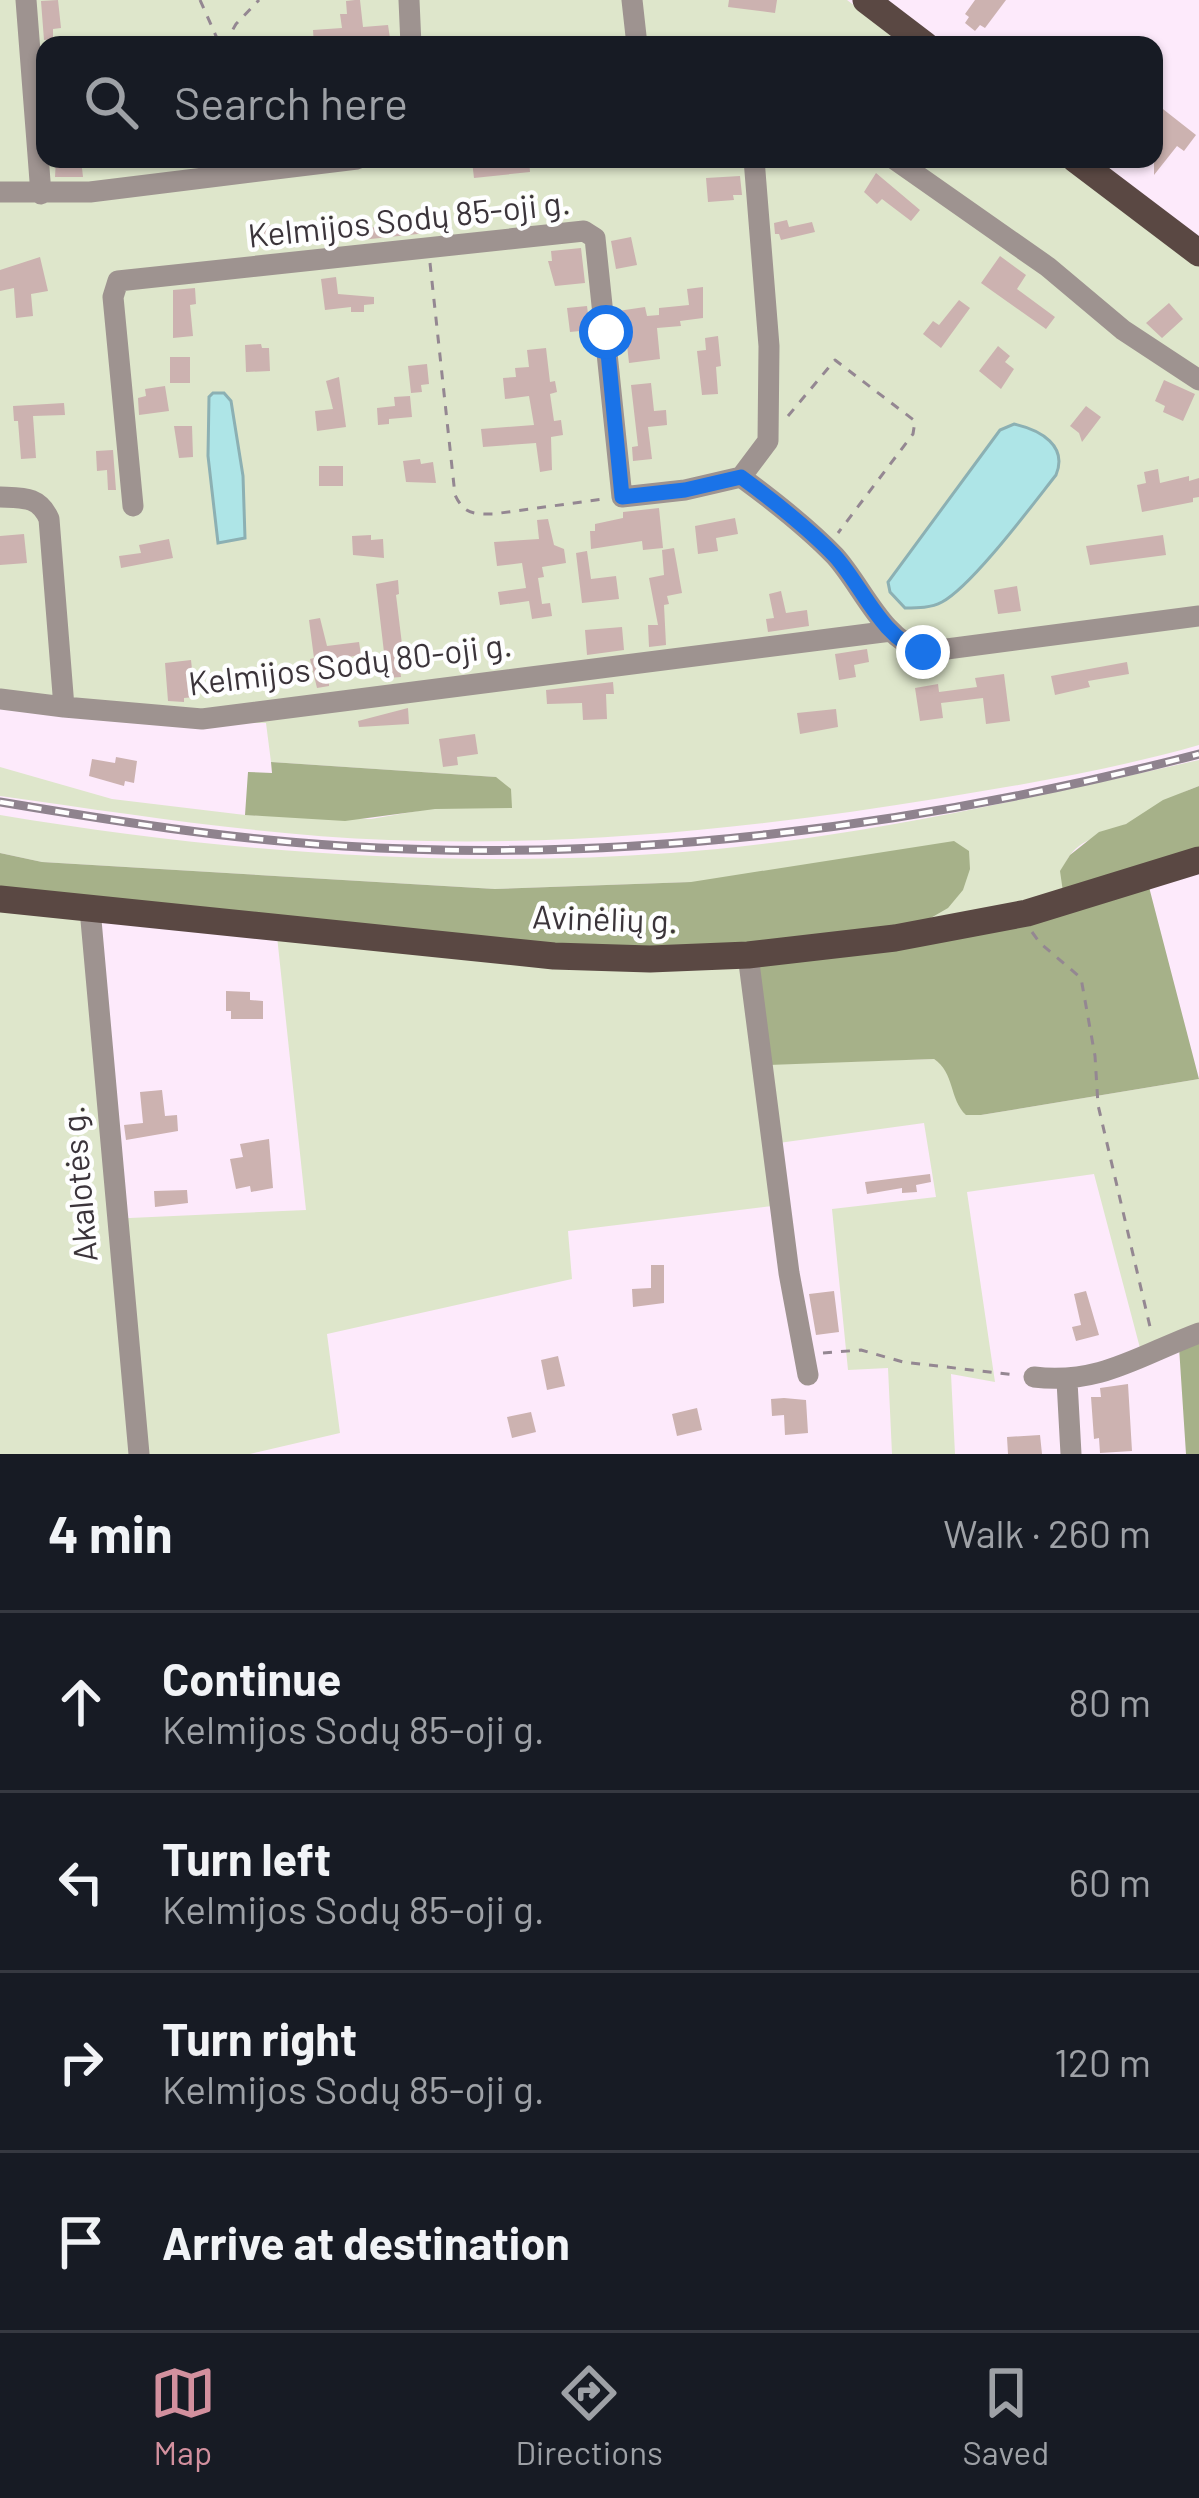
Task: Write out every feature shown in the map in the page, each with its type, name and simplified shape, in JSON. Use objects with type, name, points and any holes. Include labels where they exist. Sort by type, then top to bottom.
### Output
[{"type":"main road","points":[[866,0],[913,36]]},
{"type":"main road","points":[[1087,168],[1199,253]]},
{"type":"main road","name":"Avinėlių g.","points":[[0,899],[554,956],[650,959],[748,955],[895,938],[1027,913],[1199,860]]},
{"type":"street","points":[[26,0],[36,129]]},
{"type":"street","points":[[409,0],[411,36]]},
{"type":"street","points":[[632,0],[636,36]]},
{"type":"street","points":[[39,168],[41,194]]},
{"type":"street","points":[[0,192],[90,192],[284,168]]},
{"type":"street","points":[[622,497],[741,477],[768,440],[769,346],[755,168]]},
{"type":"street","points":[[907,168],[1048,267],[1123,330],[1199,380]]},
{"type":"street","name":"Kelmijos Sodų 85-oji g.","points":[[133,506],[112,289],[118,281],[584,231],[595,238],[622,497]]},
{"type":"street","points":[[741,477],[801,521],[891,632],[910,646],[933,652],[1199,616]]},
{"type":"street","points":[[0,497],[32,498],[49,519],[64,707]]},
{"type":"street","name":"Kelmijos Sodų 80-oji g.","points":[[0,699],[202,718],[891,632]]},
{"type":"street","name":"Akalotės g.","points":[[90,909],[139,1454]]},
{"type":"street","points":[[748,955],[806,1365]]},
{"type":"street","points":[[1034,1377],[1067,1381],[1114,1370],[1199,1333]]},
{"type":"street","points":[[1067,1381],[1071,1454]]},
{"type":"path","points":[[200,0],[218,36]]},
{"type":"path","points":[[228,36],[259,0]]},
{"type":"path","points":[[428,250],[454,495],[466,512],[493,514],[622,497]]},
{"type":"path","points":[[768,440],[835,359],[916,421],[914,434],[826,548]]},
{"type":"path","points":[[1027,913],[1040,943],[1081,978],[1095,1056],[1098,1106],[1145,1315],[1159,1350]]},
{"type":"path","points":[[806,1365],[861,1350],[903,1362],[1034,1377]]},
{"type":"shaded area","points":[[0,0],[847,0],[895,36],[36,36],[36,168],[1071,168],[1199,265],[1199,745],[973,793],[735,826],[528,841],[389,840],[291,834],[0,796],[0,767],[112,799],[245,815],[371,819],[435,808],[511,808],[495,777],[271,762],[266,723],[187,723],[0,705]]},
{"type":"shaded area","points":[[224,393],[231,401],[243,476],[245,538],[218,543],[208,456],[209,397]]},
{"type":"shaded area","points":[[1014,424],[1050,441],[1058,456],[1056,475],[955,593],[933,605],[905,608],[890,592],[888,582],[1000,430]]},
{"type":"shaded area","points":[[1199,760],[1199,786],[1075,850],[1063,874],[1063,892],[922,923],[691,882],[495,889],[42,862],[0,853],[0,815],[167,839],[334,854],[502,859],[671,853],[870,828]]},
{"type":"shaded area","points":[[271,762],[496,777],[511,789],[512,808],[435,809],[345,821],[245,815],[248,772],[272,773]]},
{"type":"shaded area","points":[[1199,786],[1199,848],[1063,892],[1060,871],[1070,855],[1099,832],[1126,824],[1163,800]]},
{"type":"shaded area","points":[[954,841],[969,851],[970,869],[963,890],[948,908],[922,923],[797,941],[660,948],[545,947],[0,890],[0,853],[42,862],[495,889],[691,882]]},
{"type":"shaded area","points":[[1149,887],[1199,1079],[966,1115],[934,1059],[768,1065],[755,963]]},
{"type":"shaded area","points":[[0,907],[84,917],[108,1219],[306,1210],[277,936],[755,963],[768,1064],[934,1059],[945,1066],[953,1086],[981,1115],[1199,1079],[1199,1327],[1140,1348],[1094,1174],[967,1192],[995,1382],[951,1374],[955,1454],[892,1454],[888,1368],[848,1370],[832,1209],[936,1197],[924,1123],[764,1145],[772,1206],[568,1231],[572,1279],[327,1334],[340,1433],[250,1454],[0,1454]]},
{"type":"shaded area","points":[[1199,1339],[1199,1454],[1186,1454],[1179,1347]]},
{"type":"building","points":[[58,0],[61,28],[53,29],[53,36],[44,36],[41,1]]},
{"type":"building","points":[[360,0],[363,27],[388,25],[390,36],[313,36],[313,30],[342,28],[340,14],[347,14],[346,1]]},
{"type":"building","points":[[729,0],[777,0],[775,13],[728,7]]},
{"type":"building","points":[[975,0],[1006,0],[985,28],[980,25],[975,31],[965,23],[969,17],[965,14]]},
{"type":"building","points":[[1163,109],[1196,135],[1184,151],[1177,146],[1163,164]]},
{"type":"building","points":[[56,168],[82,168],[83,177],[55,177]]},
{"type":"building","points":[[473,168],[530,168],[530,172],[474,178]]},
{"type":"building","points":[[876,173],[920,210],[911,221],[864,192]]},
{"type":"building","points":[[740,176],[742,195],[708,202],[706,178]]},
{"type":"building","points":[[425,213],[427,233],[361,240],[360,229],[392,225],[391,217]]},
{"type":"building","points":[[787,220],[789,227],[812,222],[815,232],[781,240],[774,223]]},
{"type":"building","points":[[281,224],[281,228],[295,226],[296,240],[249,248],[247,227]]},
{"type":"building","points":[[631,237],[637,265],[616,269],[611,241]]},
{"type":"building","points":[[581,248],[585,283],[555,286],[548,261],[552,261],[551,251]]},
{"type":"building","points":[[1000,256],[1026,275],[1017,289],[1055,317],[1046,329],[981,283]]},
{"type":"building","points":[[40,257],[48,291],[31,294],[33,316],[16,318],[14,288],[0,291],[0,270]]},
{"type":"building","points":[[336,277],[338,294],[374,297],[374,304],[364,305],[364,312],[351,312],[351,307],[325,310],[321,279]]},
{"type":"building","points":[[703,287],[703,318],[657,328],[660,359],[629,363],[618,311],[645,307],[647,316],[659,315],[659,308],[689,305],[687,289]]},
{"type":"building","points":[[195,288],[196,304],[190,305],[193,336],[173,338],[173,290]]},
{"type":"building","points":[[959,300],[970,308],[941,348],[923,334],[933,321],[939,325]]},
{"type":"building","points":[[1169,303],[1183,319],[1162,338],[1146,323]]},
{"type":"building","points":[[587,306],[590,330],[570,332],[567,308]]},
{"type":"building","points":[[718,336],[718,394],[702,395],[697,351],[706,350],[705,338]]},
{"type":"building","points":[[245,345],[269,348],[270,371],[246,372]]},
{"type":"building","points":[[998,346],[1010,356],[1005,362],[1014,369],[1001,389],[979,371]]},
{"type":"building","points":[[546,348],[550,382],[555,381],[557,392],[550,394],[554,421],[561,420],[563,435],[551,437],[552,470],[540,472],[536,443],[483,447],[481,429],[534,425],[529,396],[505,399],[503,378],[516,377],[515,368],[529,367],[527,350]]},
{"type":"building","points":[[170,357],[190,357],[190,383],[170,383]]},
{"type":"building","points":[[427,364],[429,384],[421,385],[422,392],[411,393],[408,366]]},
{"type":"building","points":[[339,377],[346,427],[317,431],[315,411],[333,409],[326,381]]},
{"type":"building","points":[[1164,380],[1195,394],[1183,421],[1163,412],[1165,406],[1155,401]]},
{"type":"building","points":[[651,383],[654,411],[666,410],[667,425],[648,427],[652,459],[633,461],[632,447],[638,446],[631,385]]},
{"type":"building","points":[[165,386],[169,411],[139,415],[138,398],[146,396],[145,389]]},
{"type":"building","points":[[410,396],[412,417],[378,425],[377,408],[395,406],[394,397]]},
{"type":"building","points":[[64,403],[65,415],[33,416],[36,458],[21,459],[13,406]]},
{"type":"building","points":[[1086,406],[1101,417],[1082,442],[1070,426]]},
{"type":"building","points":[[174,426],[192,426],[193,457],[179,458]]},
{"type":"building","points":[[113,450],[116,490],[108,490],[107,470],[97,471],[96,451]]},
{"type":"building","points":[[420,459],[421,464],[433,462],[436,483],[406,482],[403,461]]},
{"type":"building","points":[[319,466],[343,466],[343,486],[319,486]]},
{"type":"building","points":[[1158,469],[1160,483],[1199,478],[1199,497],[1142,512],[1137,485],[1146,483],[1144,472]]},
{"type":"building","points":[[659,508],[663,548],[643,550],[642,541],[591,549],[590,531],[595,531],[595,524],[623,518],[623,512]]},
{"type":"building","points":[[735,518],[738,534],[716,538],[718,551],[698,554],[695,526]]},
{"type":"building","points":[[548,519],[554,545],[564,549],[566,563],[542,567],[544,577],[538,578],[542,604],[550,603],[552,616],[532,619],[529,601],[500,605],[498,592],[526,588],[522,563],[497,566],[494,542],[539,539],[537,520]]},
{"type":"building","points":[[24,534],[27,563],[0,565],[0,536]]},
{"type":"building","points":[[371,535],[371,540],[383,539],[384,558],[353,555],[352,536]]},
{"type":"building","points":[[1163,535],[1166,555],[1090,565],[1086,546]]},
{"type":"building","points":[[169,539],[173,558],[121,568],[119,556],[141,553],[139,545]]},
{"type":"building","points":[[674,548],[682,593],[667,596],[669,604],[664,605],[666,645],[649,647],[648,625],[658,625],[649,578],[664,575],[662,550]]},
{"type":"building","points":[[587,551],[591,579],[616,576],[619,599],[582,603],[576,553]]},
{"type":"building","points":[[398,580],[405,669],[400,669],[401,677],[387,678],[376,584]]},
{"type":"building","points":[[1017,586],[1021,611],[998,614],[994,590]]},
{"type":"building","points":[[781,591],[786,613],[807,610],[809,626],[768,632],[766,619],[774,618],[769,594]]},
{"type":"building","points":[[320,618],[327,646],[359,642],[361,655],[329,660],[329,686],[317,688],[309,620]]},
{"type":"building","points":[[622,627],[624,650],[587,655],[585,630]]},
{"type":"building","points":[[867,649],[869,662],[854,665],[856,677],[839,680],[835,654]]},
{"type":"building","points":[[191,660],[195,697],[168,701],[165,663]]},
{"type":"building","points":[[1127,662],[1129,674],[1088,681],[1090,687],[1055,695],[1051,676]]},
{"type":"building","points":[[1004,674],[1010,721],[986,724],[983,698],[941,703],[943,718],[920,721],[915,688],[938,684],[939,692],[977,687],[975,678]]},
{"type":"building","points":[[613,682],[614,694],[606,694],[607,719],[583,720],[582,703],[547,704],[546,690]]},
{"type":"building","points":[[408,708],[409,724],[359,727],[358,721]]},
{"type":"building","points":[[836,709],[838,727],[800,734],[797,713]]},
{"type":"building","points":[[475,734],[478,754],[457,757],[458,765],[443,767],[439,739]]},
{"type":"building","points":[[116,757],[137,761],[134,783],[125,781],[124,786],[89,776],[92,759],[115,763]]},
{"type":"building","points":[[226,991],[250,992],[250,1000],[263,1001],[263,1019],[231,1019]]},
{"type":"building","points":[[162,1090],[165,1116],[177,1115],[178,1131],[126,1140],[124,1125],[143,1123],[140,1092]]},
{"type":"building","points":[[269,1139],[273,1188],[236,1189],[230,1159],[243,1157],[240,1144]]},
{"type":"building","points":[[930,1174],[931,1182],[916,1185],[917,1192],[902,1193],[902,1188],[867,1194],[865,1182]]},
{"type":"building","points":[[187,1190],[188,1203],[155,1207],[154,1191]]},
{"type":"building","points":[[651,1265],[664,1265],[664,1303],[633,1307],[632,1289],[651,1288]]},
{"type":"building","points":[[834,1291],[839,1332],[816,1335],[809,1294]]},
{"type":"building","points":[[1086,1291],[1099,1335],[1076,1341],[1072,1327],[1081,1325],[1074,1294]]},
{"type":"building","points":[[558,1356],[565,1386],[547,1390],[541,1360]]},
{"type":"building","points":[[1128,1384],[1132,1451],[1100,1453],[1099,1438],[1094,1439],[1091,1397],[1101,1397],[1100,1388]]},
{"type":"building","points":[[771,1399],[806,1400],[808,1433],[785,1435],[784,1415],[772,1416]]},
{"type":"building","points":[[697,1408],[702,1430],[677,1436],[672,1414]]},
{"type":"building","points":[[531,1412],[536,1432],[512,1438],[507,1417]]},
{"type":"building","points":[[1040,1435],[1042,1454],[1008,1454],[1007,1437]]},
{"type":"railway","points":[[0,802],[300,843],[558,849],[666,844],[882,819],[989,801],[1199,754]]},
{"type":"route","points":[[606,332],[622,497],[741,477],[801,521],[840,562],[891,632],[923,652]]}]
